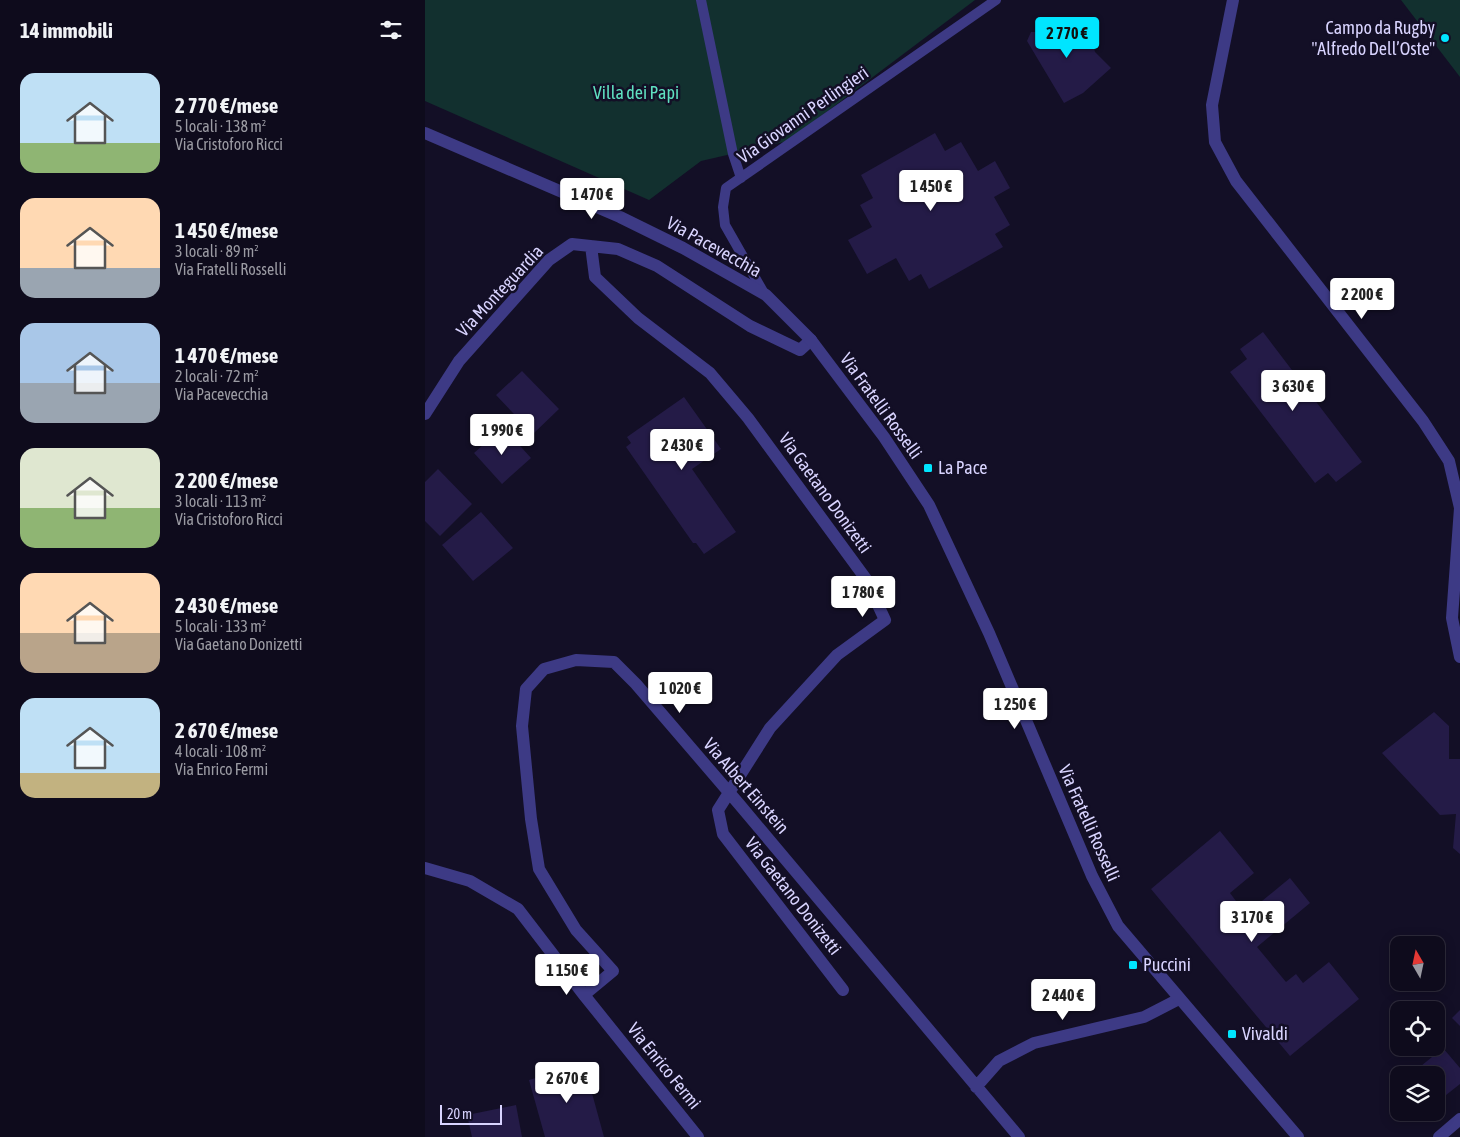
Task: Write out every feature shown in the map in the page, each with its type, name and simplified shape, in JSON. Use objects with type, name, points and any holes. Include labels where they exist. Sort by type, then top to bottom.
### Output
[{"type":"street","points":[[1233,0],[1212,105],[1215,142],[1236,181],[1423,421],[1449,461],[1460,508],[1452,618],[1460,657]]},
{"type":"street","name":"Via Pacevecchia","points":[[425,133],[628,221],[683,248],[766,295]]},
{"type":"street","name":"Via Monteguardia","points":[[425,414],[459,361],[549,260],[572,244],[618,249],[657,266],[750,326],[800,350],[811,340]]},
{"type":"street","name":"Via Gaetano Donizetti","points":[[591,246],[595,277],[638,318],[710,373],[748,418],[866,579],[885,620],[837,654],[770,728],[718,810],[723,834],[843,990]]},
{"type":"street","name":"Via Fratelli Rosselli","points":[[766,295],[811,340],[884,437],[929,505],[989,633],[1092,876],[1118,926],[1298,1137]]},
{"type":"street","name":"Via Albert Einstein","points":[[584,995],[613,970],[576,930],[539,869],[531,819],[522,726],[526,689],[544,668],[576,660],[614,662],[636,684],[1019,1137]]},
{"type":"street","name":"Via Enrico Fermi","points":[[425,868],[470,881],[518,909],[698,1137]]},
{"type":"street","points":[[976,1087],[999,1060],[1034,1043],[1144,1017],[1179,999]]},
{"type":"street","points":[[1439,1137],[1460,1119]]},
{"type":"lane","points":[[701,0],[733,154],[741,178]]},
{"type":"lane","name":"Via Giovanni Perlingieri","points":[[766,295],[725,225],[723,207],[727,188],[996,0]]},
{"type":"green space","name":"Villa dei Papi","points":[[425,0],[975,0],[788,141],[701,161],[649,200],[425,101]]},
{"type":"green space","name":"Campo da Rugby \"Alfredo Dell’Oste\"","points":[[1401,0],[1460,0],[1460,77]]},
{"type":"building","points":[[1056,20],[1072,33],[1090,33],[1095,52],[1111,68],[1083,93],[1064,103],[1027,41],[1031,32],[1043,32],[1041,22]]},
{"type":"building","points":[[935,133],[945,151],[961,142],[978,171],[995,161],[1010,188],[994,197],[1010,225],[995,234],[1003,247],[929,289],[921,274],[909,281],[896,258],[867,274],[848,240],[872,227],[860,205],[873,198],[861,175]]},
{"type":"building","points":[[1263,332],[1362,462],[1336,482],[1328,473],[1315,483],[1230,372],[1247,359],[1240,349]]},
{"type":"building","points":[[522,371],[559,409],[533,434],[496,395]]},
{"type":"building","points":[[684,397],[721,449],[692,469],[736,532],[704,554],[696,543],[693,543],[626,447],[631,443],[627,437]]},
{"type":"building","points":[[503,427],[531,458],[502,484],[474,453]]},
{"type":"building","points":[[438,469],[472,504],[440,536],[425,521],[425,482]]},
{"type":"building","points":[[481,512],[513,548],[473,581],[442,545]]},
{"type":"building","points":[[1434,712],[1449,726],[1449,759],[1460,759],[1460,854],[1453,848],[1456,814],[1440,815],[1382,753]]},
{"type":"building","points":[[1220,831],[1254,873],[1230,893],[1236,901],[1224,911],[1234,924],[1290,878],[1310,903],[1257,947],[1286,982],[1296,974],[1303,983],[1329,962],[1359,999],[1290,1056],[1151,889]]},
{"type":"building","points":[[1460,1010],[1460,1026],[1452,1018]]},
{"type":"building","points":[[1445,1050],[1460,1068],[1460,1084],[1445,1096],[1445,1066],[1421,1066],[1433,1056],[1445,1056]]},
{"type":"building","points":[[584,1064],[604,1137],[545,1137],[529,1080]]},
{"type":"building","points":[[516,1105],[522,1137],[472,1137],[467,1115]]},
{"type":"place","name":"Campo da Rugby \"Alfredo Dell’Oste\"","points":[[1445,38]]},
{"type":"place","name":"La Pace","points":[[928,468]]},
{"type":"place","name":"Puccini","points":[[1133,965]]},
{"type":"place","name":"Vivaldi","points":[[1232,1034]]}]
